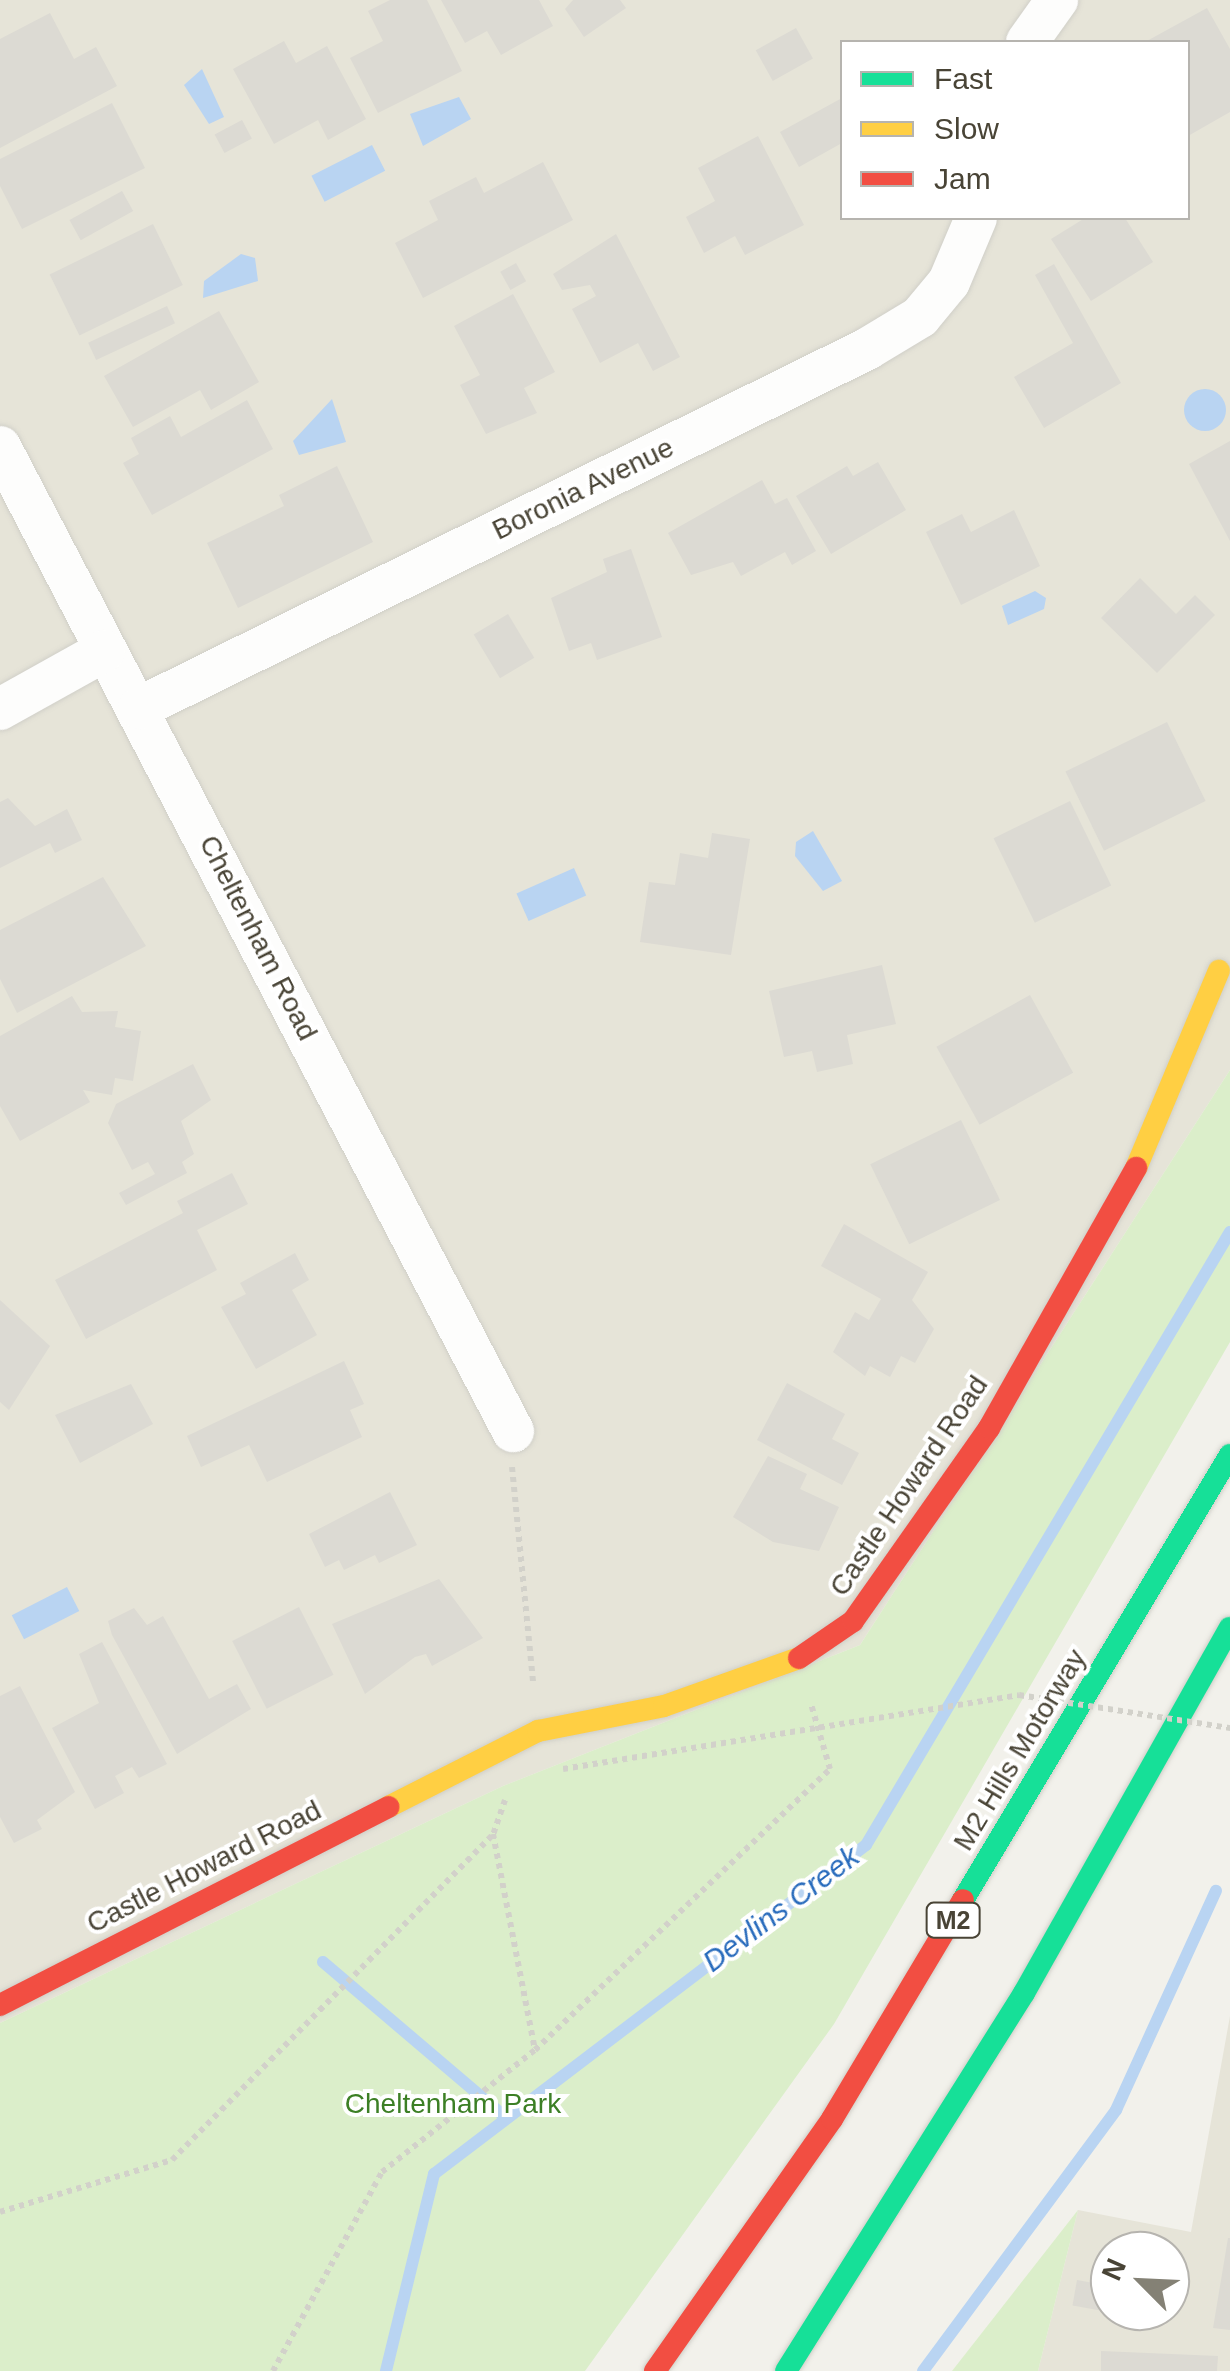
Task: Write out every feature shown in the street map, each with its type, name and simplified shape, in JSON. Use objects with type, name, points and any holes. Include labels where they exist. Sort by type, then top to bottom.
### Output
[{"type":"main road","name":"Castle Howard Road","points":[[0,2005],[538,1730],[664,1706],[797,1660],[853,1621],[989,1428],[1120,1205],[1219,972]]},
{"type":"main road","name":"M2 Hills Motorway","points":[[654,2371],[832,2119],[1230,1455]]},
{"type":"main road","points":[[786,2371],[1024,1993],[1230,1628]]},
{"type":"street","points":[[1028,40],[1057,0]]},
{"type":"street","name":"Boronia Avenue","points":[[139,708],[880,341],[920,317],[949,282],[975,220]]},
{"type":"street","name":"Cheltenham Road","points":[[0,447],[513,1431]]},
{"type":"street","points":[[0,709],[104,651]]},
{"type":"path","points":[[512,1492],[538,1730]]},
{"type":"path","points":[[274,2371],[382,2172],[534,2050],[830,1769],[797,1660]]},
{"type":"path","points":[[546,1775],[563,1768],[1019,1696],[1230,1728]]},
{"type":"path","points":[[0,2212],[172,2160],[493,1834],[510,1788]]},
{"type":"path","points":[[493,1834],[534,2050]]},
{"type":"shaded area","points":[[0,0],[1230,0],[1230,1070],[860,1645],[503,1786],[0,2023]]},
{"type":"shaded area","points":[[1230,2016],[1230,2371],[1038,2371],[1078,2210],[1186,2231],[1090,2231],[1090,2331],[1190,2331],[1190,2232]]},
{"type":"green space","name":"Cheltenham Park","points":[[1230,1070],[1230,1342],[834,2024],[585,2371],[0,2371],[0,2023],[503,1786],[860,1645]]},
{"type":"green space","points":[[1078,2210],[1038,2371],[952,2371]]},
{"type":"water","points":[[202,69],[224,117],[209,124],[184,85]]},
{"type":"water","points":[[459,97],[471,119],[423,146],[410,114]]},
{"type":"water","points":[[372,145],[385,171],[325,202],[311,176]]},
{"type":"water","points":[[241,254],[255,258],[258,281],[203,298],[204,281]]},
{"type":"water","points":[[1205,389],[1220,395],[1226,410],[1220,425],[1205,431],[1190,425],[1184,410],[1190,395]]},
{"type":"water","points":[[332,399],[346,442],[299,455],[293,441]]},
{"type":"water","points":[[1035,591],[1046,598],[1044,609],[1008,625],[1002,606]]},
{"type":"water","points":[[813,831],[842,881],[823,891],[795,856],[796,842]]},
{"type":"water","points":[[574,868],[586,895],[529,921],[516,894]]},
{"type":"water","points":[[67,1587],[79,1611],[24,1639],[12,1615]]},
{"type":"building","points":[[390,0],[427,0],[462,71],[378,113],[350,58],[383,41],[368,11]]},
{"type":"building","points":[[441,0],[539,0],[553,26],[501,55],[487,31],[465,43]]},
{"type":"building","points":[[573,0],[620,0],[626,8],[584,37],[565,9]]},
{"type":"building","points":[[1207,8],[1230,49],[1230,112],[1190,135],[1190,40],[1149,40]]},
{"type":"building","points":[[50,13],[74,59],[96,47],[117,86],[0,148],[0,39]]},
{"type":"building","points":[[796,28],[813,59],[773,81],[756,50]]},
{"type":"building","points":[[284,41],[296,63],[327,46],[366,119],[328,140],[318,120],[274,144],[233,69]]},
{"type":"building","points":[[840,99],[840,144],[799,167],[780,132]]},
{"type":"building","points":[[112,103],[145,168],[22,229],[0,186],[0,159]]},
{"type":"building","points":[[242,120],[252,139],[224,153],[215,135]]},
{"type":"building","points":[[758,136],[804,225],[745,255],[735,236],[704,253],[686,217],[715,201],[698,168]]},
{"type":"building","points":[[543,162],[573,220],[423,298],[395,243],[438,220],[429,201],[476,177],[484,193]]},
{"type":"building","points":[[122,191],[133,211],[81,240],[70,220]]},
{"type":"building","points":[[1082,220],[1126,220],[1153,262],[1091,301],[1051,239]]},
{"type":"building","points":[[153,224],[183,285],[79,336],[50,274]]},
{"type":"building","points":[[616,234],[680,357],[653,371],[638,343],[600,363],[572,309],[596,296],[590,285],[562,290],[553,274]]},
{"type":"building","points":[[516,263],[526,281],[510,290],[500,272]]},
{"type":"building","points":[[1054,264],[1121,383],[1044,428],[1014,377],[1073,343],[1035,275]]},
{"type":"building","points":[[513,294],[555,372],[524,388],[537,413],[486,434],[460,385],[480,375],[454,326]]},
{"type":"building","points":[[167,306],[175,323],[96,360],[88,343]]},
{"type":"building","points":[[219,311],[259,382],[211,410],[200,390],[133,427],[104,376]]},
{"type":"building","points":[[247,400],[273,449],[152,515],[123,463],[139,454],[131,438],[170,416],[181,437]]},
{"type":"building","points":[[1230,441],[1230,541],[1189,464]]},
{"type":"building","points":[[878,462],[906,510],[831,554],[796,496],[847,466],[853,476]]},
{"type":"building","points":[[337,466],[373,542],[238,608],[207,543],[284,506],[279,495]]},
{"type":"building","points":[[762,480],[775,504],[787,498],[816,551],[792,565],[785,552],[741,576],[733,562],[691,575],[668,533]]},
{"type":"building","points":[[1014,510],[1040,566],[961,605],[926,532],[962,514],[971,532]]},
{"type":"building","points":[[631,549],[662,637],[597,660],[591,643],[569,651],[551,598],[607,572],[603,559]]},
{"type":"building","points":[[1140,578],[1176,614],[1195,595],[1215,615],[1157,673],[1101,618]]},
{"type":"building","points":[[508,614],[534,658],[500,678],[474,635]]},
{"type":"building","points":[[1167,722],[1206,801],[1104,851],[1065,772]]},
{"type":"building","points":[[8,798],[35,826],[67,809],[82,840],[55,853],[50,843],[0,868],[0,802]]},
{"type":"building","points":[[1070,801],[1111,885],[1035,923],[994,838]]},
{"type":"building","points":[[712,833],[750,839],[731,955],[640,942],[649,882],[675,885],[680,853],[708,858]]},
{"type":"building","points":[[103,877],[146,946],[17,1013],[0,979],[0,930]]},
{"type":"building","points":[[882,965],[896,1024],[847,1035],[853,1064],[817,1072],[812,1051],[784,1057],[769,991]]},
{"type":"building","points":[[1030,995],[1073,1073],[980,1125],[936,1047]]},
{"type":"building","points":[[72,996],[82,1012],[118,1011],[115,1027],[141,1031],[133,1081],[115,1078],[112,1095],[83,1090],[90,1102],[20,1141],[0,1106],[0,1036]]},
{"type":"building","points":[[193,1064],[211,1100],[181,1121],[194,1154],[182,1162],[187,1173],[126,1205],[119,1193],[155,1174],[148,1162],[132,1170],[108,1123],[116,1104]]},
{"type":"building","points":[[961,1120],[1000,1200],[909,1244],[870,1164]]},
{"type":"building","points":[[232,1173],[248,1204],[197,1230],[217,1270],[86,1339],[55,1280],[183,1213],[177,1201]]},
{"type":"building","points":[[844,1224],[928,1272],[912,1300],[934,1329],[915,1363],[901,1356],[890,1377],[870,1366],[865,1376],[833,1352],[855,1312],[869,1320],[881,1299],[821,1266]]},
{"type":"building","points":[[295,1253],[309,1280],[292,1290],[317,1335],[256,1369],[221,1307],[246,1294],[240,1283]]},
{"type":"building","points":[[0,1300],[50,1346],[9,1410],[0,1402]]},
{"type":"building","points":[[344,1361],[364,1404],[350,1410],[362,1437],[267,1482],[249,1445],[201,1467],[187,1436]]},
{"type":"building","points":[[787,1383],[845,1414],[832,1439],[859,1453],[842,1485],[757,1440]]},
{"type":"building","points":[[131,1384],[153,1424],[80,1463],[55,1415]]},
{"type":"building","points":[[768,1456],[807,1474],[800,1489],[839,1507],[819,1551],[773,1542],[733,1517]]},
{"type":"building","points":[[390,1492],[417,1545],[379,1563],[375,1555],[344,1570],[339,1560],[325,1567],[309,1534]]},
{"type":"building","points":[[439,1579],[483,1638],[432,1666],[426,1654],[415,1657],[365,1694],[332,1624]]},
{"type":"building","points":[[299,1607],[334,1675],[267,1709],[232,1641]]},
{"type":"building","points":[[134,1608],[147,1625],[163,1616],[209,1699],[237,1684],[251,1709],[177,1754],[112,1635],[108,1621]]},
{"type":"building","points":[[102,1642],[167,1764],[139,1778],[132,1767],[115,1776],[124,1793],[95,1809],[52,1728],[99,1703],[79,1654]]},
{"type":"building","points":[[20,1686],[75,1792],[37,1820],[42,1829],[14,1843],[0,1817],[0,1696]]},
{"type":"building","points":[[1230,2238],[1230,2330],[1213,2328]]},
{"type":"building","points":[[1077,2280],[1090,2282],[1090,2309],[1072,2306]]},
{"type":"building","points":[[1101,2351],[1218,2356],[1217,2371],[1101,2371]]},
{"type":"waterway","name":"Devlins Creek","points":[[386,2371],[434,2174],[866,1845],[1230,1232]]},
{"type":"waterway","points":[[923,2371],[1116,2110],[1216,1891]]},
{"type":"waterway","points":[[323,1962],[506,2118]]},
{"type":"traffic: fast","points":[[963,1900],[1230,1455]]},
{"type":"traffic: fast","points":[[786,2371],[1024,1993],[1230,1628]]},
{"type":"traffic: slow","points":[[1136,1168],[1219,971]]},
{"type":"traffic: slow","points":[[388,1807],[538,1731],[664,1706],[799,1658]]},
{"type":"traffic: jam","points":[[799,1658],[853,1621],[989,1428],[1136,1168]]},
{"type":"traffic: jam","points":[[0,2005],[388,1807]]},
{"type":"traffic: jam","points":[[655,2371],[832,2119],[963,1900]]}]
